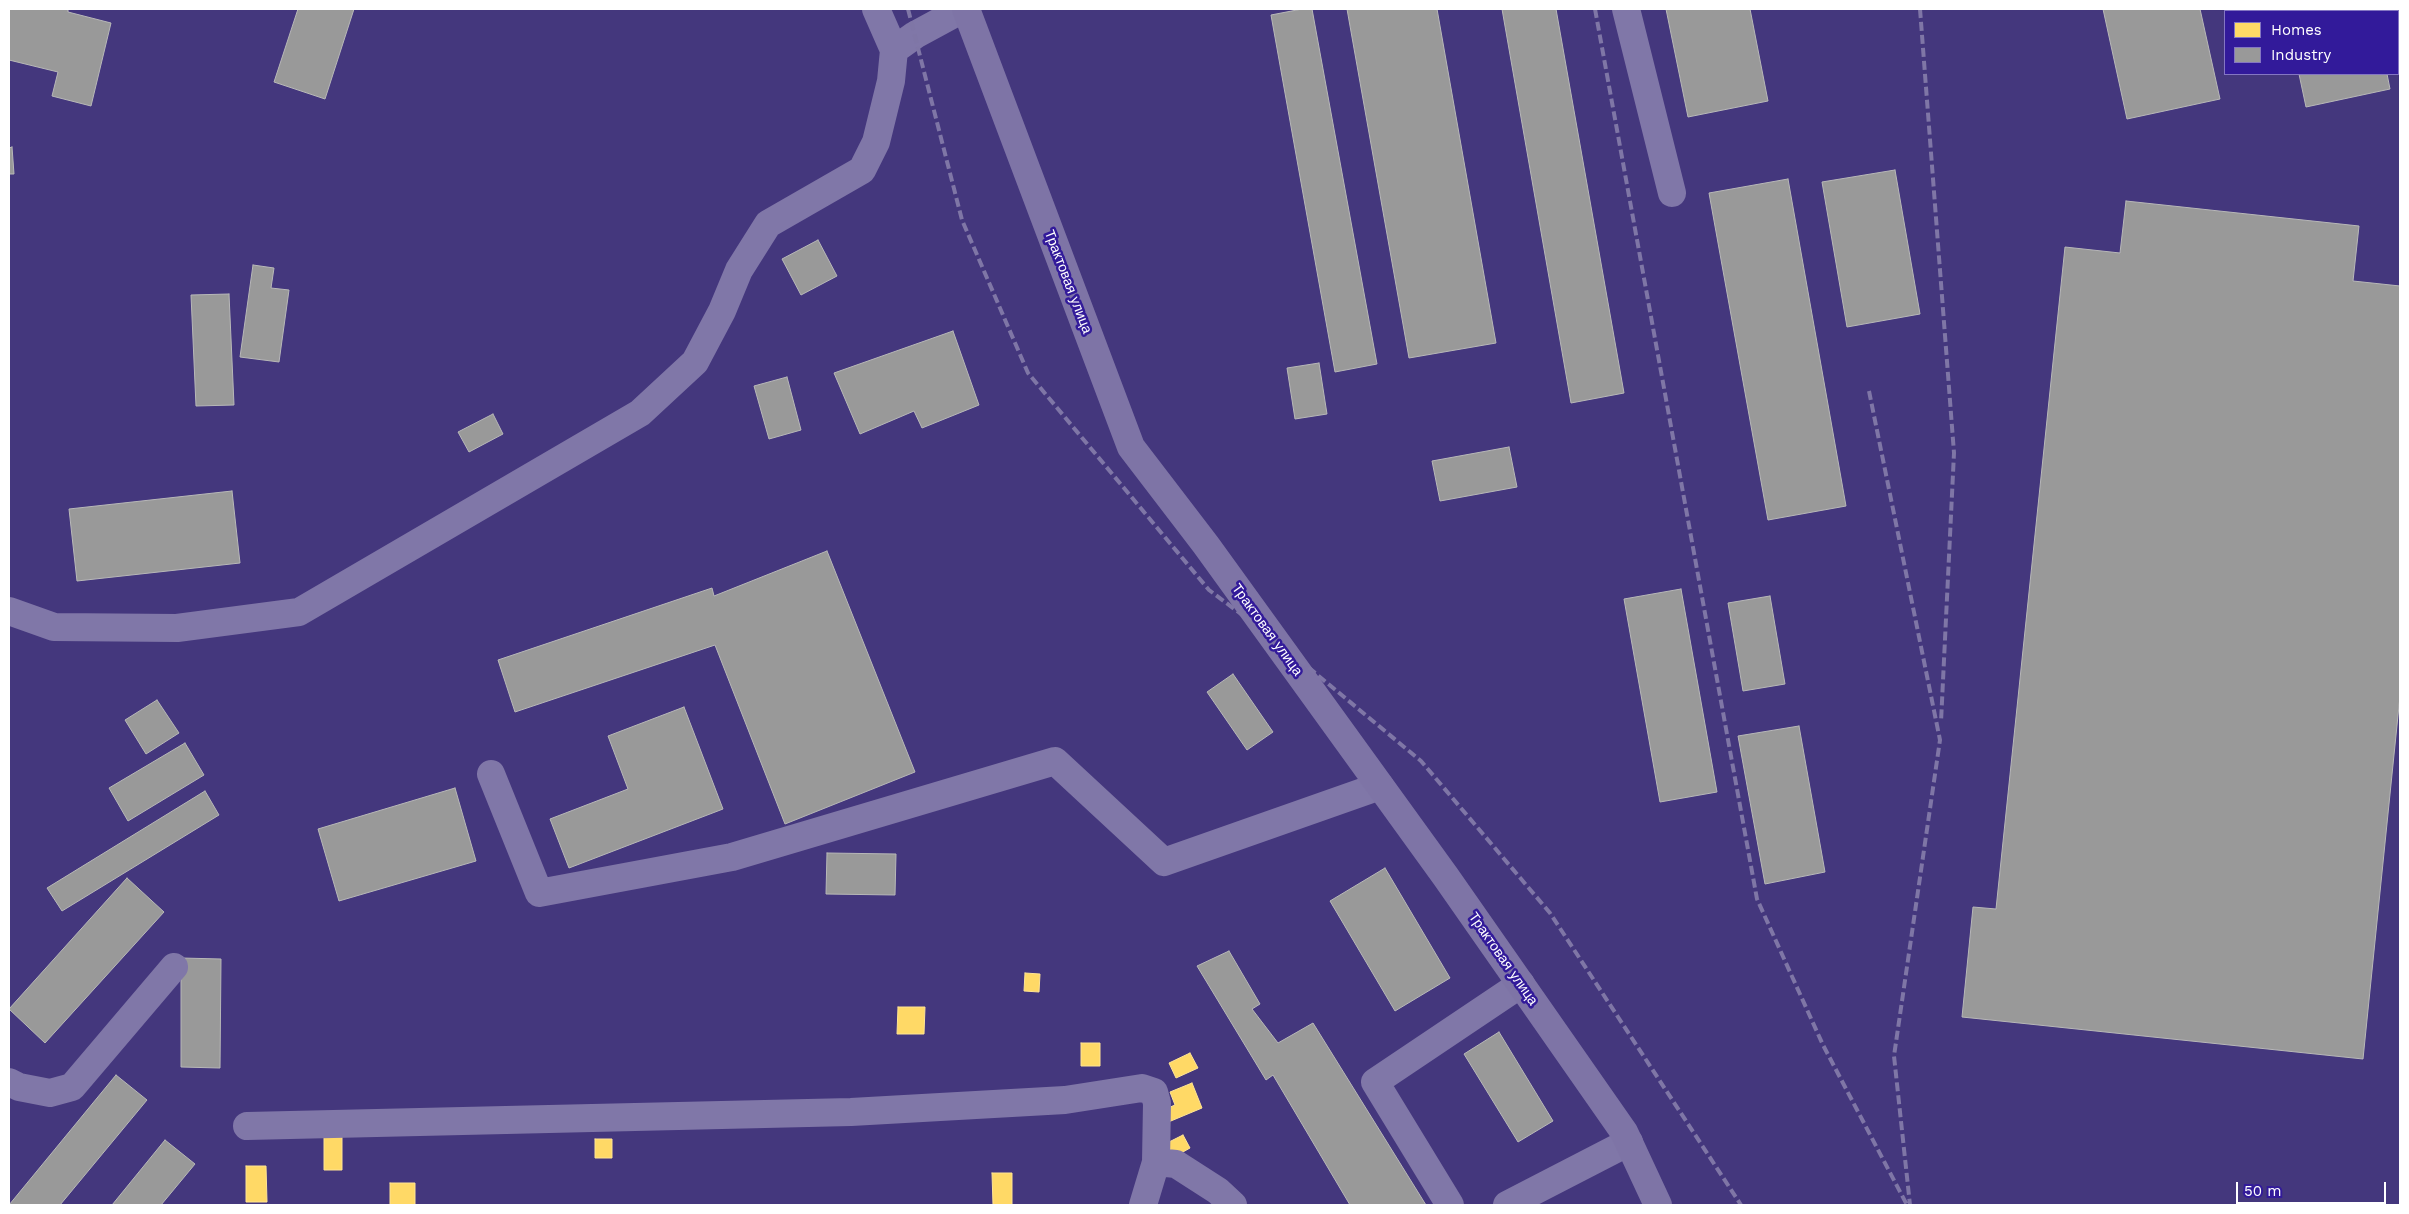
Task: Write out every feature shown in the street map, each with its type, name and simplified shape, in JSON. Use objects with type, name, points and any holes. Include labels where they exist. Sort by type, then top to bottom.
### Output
[{"type":"main road","name":"Трактовая улица","points":[[964,9],[1131,447],[1206,545],[1380,786],[1624,1132],[1658,1205]]},
{"type":"street","points":[[9,611],[54,627],[177,628],[299,612],[640,414],[695,362],[722,311],[739,270],[768,224],[862,170],[876,142],[891,81],[894,50],[876,9]]},
{"type":"street","points":[[894,50],[914,35],[964,9]]},
{"type":"street","points":[[1626,9],[1672,194]]},
{"type":"street","points":[[491,774],[539,893],[732,857],[1055,761],[1164,862],[1380,786]]},
{"type":"street","points":[[9,1082],[19,1087],[50,1093],[72,1087],[174,967]]},
{"type":"street","points":[[1450,1205],[1375,1082],[1521,984]]},
{"type":"street","points":[[248,1126],[851,1112],[1065,1100],[1142,1088],[1154,1092],[1157,1103],[1156,1162],[1143,1205]]},
{"type":"street","points":[[1507,1205],[1628,1142]]},
{"type":"street","points":[[1156,1162],[1176,1164],[1218,1190],[1233,1205]]},
{"type":"building: Homes","points":[[1025,973],[1040,974],[1039,992],[1024,991]]},
{"type":"building: Homes","points":[[898,1007],[925,1007],[924,1034],[897,1034]]},
{"type":"building: Homes","points":[[1081,1043],[1100,1043],[1100,1066],[1081,1066]]},
{"type":"building: Homes","points":[[1190,1053],[1198,1068],[1176,1078],[1169,1063]]},
{"type":"building: Homes","points":[[1192,1083],[1202,1108],[1166,1123],[1161,1111],[1175,1105],[1170,1092]]},
{"type":"building: Homes","points":[[324,1135],[342,1135],[342,1170],[324,1170]]},
{"type":"building: Homes","points":[[1183,1135],[1190,1148],[1174,1157],[1167,1143]]},
{"type":"building: Homes","points":[[595,1139],[612,1139],[612,1158],[595,1158]]},
{"type":"building: Homes","points":[[246,1166],[266,1166],[267,1202],[246,1202]]},
{"type":"building: Homes","points":[[992,1173],[1012,1173],[1012,1205],[993,1205]]},
{"type":"building: Homes","points":[[390,1183],[415,1183],[415,1205],[390,1205]]},
{"type":"building: Industry","points":[[9,9],[68,9],[68,12],[111,23],[91,106],[52,96],[58,72],[9,60]]},
{"type":"building: Industry","points":[[298,9],[354,9],[325,99],[274,82]]},
{"type":"building: Industry","points":[[1312,9],[1377,364],[1335,372],[1271,15]]},
{"type":"building: Industry","points":[[1347,9],[1437,9],[1496,343],[1409,358]]},
{"type":"building: Industry","points":[[1502,9],[1556,9],[1624,393],[1571,403]]},
{"type":"building: Industry","points":[[1666,9],[1750,9],[1768,101],[1688,117]]},
{"type":"building: Industry","points":[[2103,9],[2200,9],[2220,99],[2127,119]]},
{"type":"building: Industry","points":[[2333,9],[2373,9],[2373,10],[2328,10]]},
{"type":"building: Industry","points":[[2299,75],[2387,75],[2390,89],[2306,107]]},
{"type":"building: Industry","points":[[12,147],[14,174],[9,174],[9,148]]},
{"type":"building: Industry","points":[[1895,170],[1920,314],[1847,327],[1822,182]]},
{"type":"building: Industry","points":[[1788,179],[1846,506],[1768,520],[1709,193]]},
{"type":"building: Industry","points":[[2126,201],[2359,226],[2353,281],[2400,286],[2400,696],[2363,1059],[1962,1017],[1973,907],[1996,909],[2065,247],[2120,253]]},
{"type":"building: Industry","points":[[818,240],[837,276],[801,295],[782,259]]},
{"type":"building: Industry","points":[[253,265],[274,268],[271,288],[289,290],[279,362],[240,357]]},
{"type":"building: Industry","points":[[229,294],[234,405],[196,406],[191,295]]},
{"type":"building: Industry","points":[[953,331],[979,405],[922,428],[914,411],[860,434],[834,373]]},
{"type":"building: Industry","points":[[1319,363],[1327,414],[1295,419],[1287,368]]},
{"type":"building: Industry","points":[[787,377],[801,430],[769,439],[754,386]]},
{"type":"building: Industry","points":[[493,414],[503,434],[469,452],[458,432]]},
{"type":"building: Industry","points":[[1509,447],[1517,487],[1440,501],[1432,461]]},
{"type":"building: Industry","points":[[232,491],[240,563],[77,581],[69,509]]},
{"type":"building: Industry","points":[[827,551],[915,772],[785,824],[715,645],[515,712],[498,660],[712,588],[714,596]]},
{"type":"building: Industry","points":[[1681,589],[1717,792],[1660,802],[1624,599]]},
{"type":"building: Industry","points":[[1770,596],[1785,684],[1743,691],[1728,603]]},
{"type":"building: Industry","points":[[1233,674],[1273,732],[1247,750],[1207,692]]},
{"type":"building: Industry","points":[[157,700],[179,733],[146,754],[125,720]]},
{"type":"building: Industry","points":[[684,707],[723,809],[569,868],[550,819],[628,789],[608,736]]},
{"type":"building: Industry","points":[[1799,726],[1825,872],[1765,884],[1738,736]]},
{"type":"building: Industry","points":[[185,743],[204,775],[128,821],[109,788]]},
{"type":"building: Industry","points":[[455,788],[476,861],[339,901],[318,829]]},
{"type":"building: Industry","points":[[205,791],[219,815],[62,911],[47,888]]},
{"type":"building: Industry","points":[[827,853],[896,854],[895,895],[826,894]]},
{"type":"building: Industry","points":[[1385,868],[1450,978],[1395,1011],[1330,901]]},
{"type":"building: Industry","points":[[127,878],[164,912],[45,1043],[9,1009]]},
{"type":"building: Industry","points":[[1229,951],[1260,1004],[1252,1009],[1278,1043],[1313,1023],[1426,1205],[1350,1205],[1273,1075],[1266,1080],[1197,966]]},
{"type":"building: Industry","points":[[181,958],[221,959],[220,1068],[181,1067]]},
{"type":"building: Industry","points":[[1499,1032],[1553,1121],[1518,1142],[1464,1054]]},
{"type":"building: Industry","points":[[116,1075],[147,1100],[60,1205],[9,1205]]},
{"type":"building: Industry","points":[[165,1140],[195,1164],[161,1205],[112,1205]]},
{"type":"railway","points":[[908,9],[962,220],[1028,373],[1209,590],[1273,638],[1421,761],[1550,913],[1741,1205]]},
{"type":"railway","points":[[1595,9],[1757,899],[1823,1045],[1907,1205]]},
{"type":"railway","points":[[1920,9],[1954,453],[1941,722]]},
{"type":"railway","points":[[1869,391],[1940,740],[1894,1056],[1910,1205]]}]
